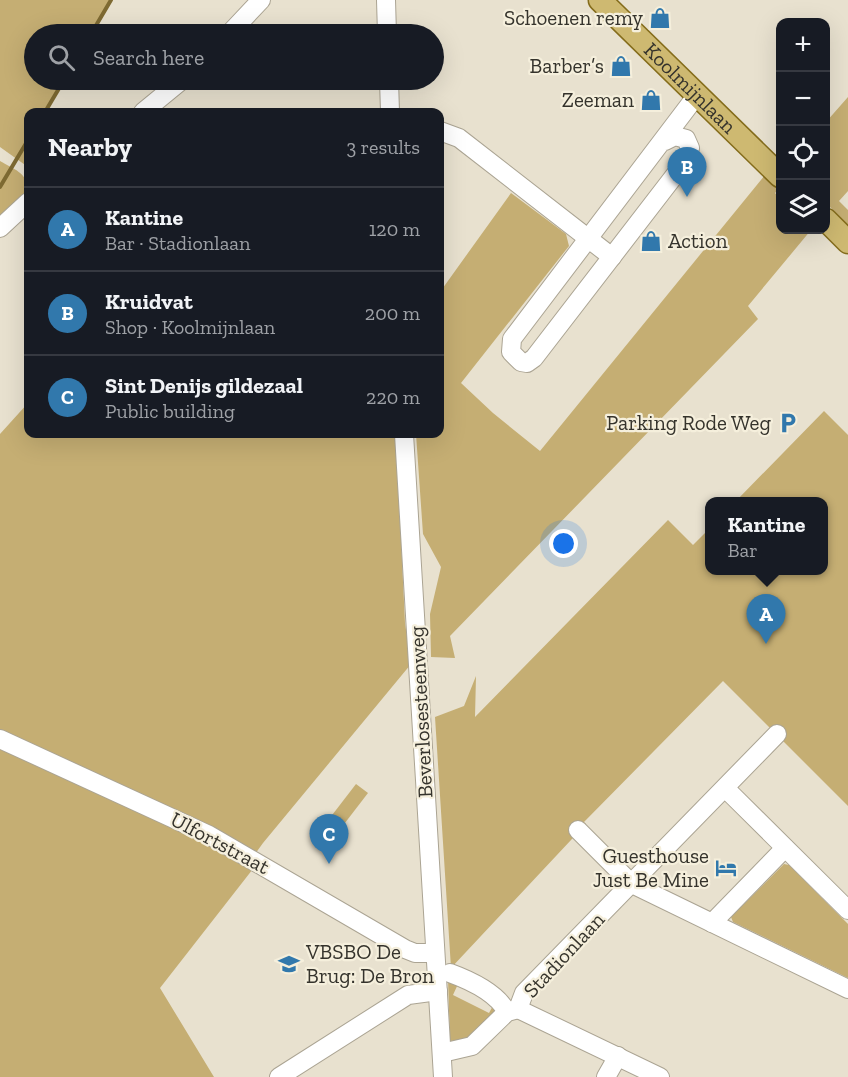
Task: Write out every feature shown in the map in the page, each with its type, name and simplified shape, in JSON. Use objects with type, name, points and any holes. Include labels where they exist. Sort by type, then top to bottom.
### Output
[{"type":"main road","name":"Koolmijnlaan","points":[[600,0],[776,172]]},
{"type":"main road","points":[[830,225],[848,242]]},
{"type":"street","points":[[238,24],[261,0]]},
{"type":"street","points":[[386,0],[387,24]]},
{"type":"street","points":[[149,108],[170,90]]},
{"type":"street","points":[[389,90],[390,108]]},
{"type":"street","points":[[665,141],[680,136],[689,142],[690,153],[534,358],[527,363],[521,362],[511,352],[512,339],[665,141],[697,95]]},
{"type":"street","points":[[444,132],[459,138],[612,257]]},
{"type":"street","points":[[0,228],[24,206]]},
{"type":"street","name":"Beverlosesteenweg","points":[[404,438],[443,1077]]},
{"type":"street","name":"Stadionlaan","points":[[442,1053],[472,1046],[512,1010],[524,993],[777,734]]},
{"type":"street","name":"Ulfortstraat","points":[[0,739],[209,835],[405,950],[415,953],[435,953]]},
{"type":"street","points":[[725,788],[848,910]]},
{"type":"street","points":[[578,830],[632,885],[848,989]]},
{"type":"street","points":[[712,923],[785,848]]},
{"type":"street","points":[[450,973],[495,997],[512,1010],[618,1056],[660,1077]]},
{"type":"street","points":[[279,1077],[408,995],[438,991]]},
{"type":"street","points":[[606,1077],[618,1056]]},
{"type":"shaded area","points":[[0,0],[111,0],[97,24],[24,24],[24,90],[58,90],[47,108],[24,108],[24,164],[0,147]]},
{"type":"shaded area","points":[[848,97],[848,191],[839,201],[848,210],[848,225],[830,207],[830,117]]},
{"type":"shaded area","points":[[0,161],[17,170],[24,177],[24,199],[0,220]]},
{"type":"shaded area","points":[[765,175],[776,186],[776,234],[808,234],[748,306],[758,319],[450,636],[455,658],[431,657],[430,614],[441,567],[423,534],[416,438],[444,438],[444,286],[511,193],[566,234],[569,246],[461,383],[493,413],[540,451]]},
{"type":"shaded area","points":[[24,407],[24,438],[396,438],[405,623],[411,664],[263,843],[250,861],[256,865],[160,988],[214,1077],[0,1077],[0,434]]},
{"type":"shaded area","points":[[824,411],[848,435],[848,806],[723,681],[584,822],[586,824],[451,968],[435,717],[464,706],[476,676],[475,717],[668,520],[693,545],[705,533],[705,575],[828,575],[828,497],[740,497]]},
{"type":"shaded area","points":[[356,784],[368,793],[328,845],[316,836]]},
{"type":"shaded area","points":[[784,864],[789,865],[848,924],[848,978],[733,922],[731,917]]},
{"type":"shaded area","points":[[448,979],[458,984],[453,995],[489,1013],[495,1002],[500,1007],[472,1039],[450,1041]]},
{"type":"waterway","points":[[97,24],[111,0]]},
{"type":"waterway","points":[[47,108],[58,90]]},
{"type":"waterway","points":[[0,187],[24,147]]},
{"type":"place","name":"Schoenen remy","points":[[660,18]]},
{"type":"place","name":"Barber’s","points":[[621,66]]},
{"type":"place","name":"Zeeman","points":[[651,100]]},
{"type":"place","name":"Kruidvat","points":[[687,197]]},
{"type":"place","name":"Action","points":[[651,241]]},
{"type":"place","name":"Parking Rode Weg","points":[[788,423]]},
{"type":"place","name":"Kantine","points":[[766,644]]},
{"type":"place","name":"Sint Denijs gildezaal","points":[[329,864]]},
{"type":"place","name":"Guesthouse Just Be Mine","points":[[726,868]]},
{"type":"place","name":"VBSBO De Brug: De Bron","points":[[289,964]]}]
